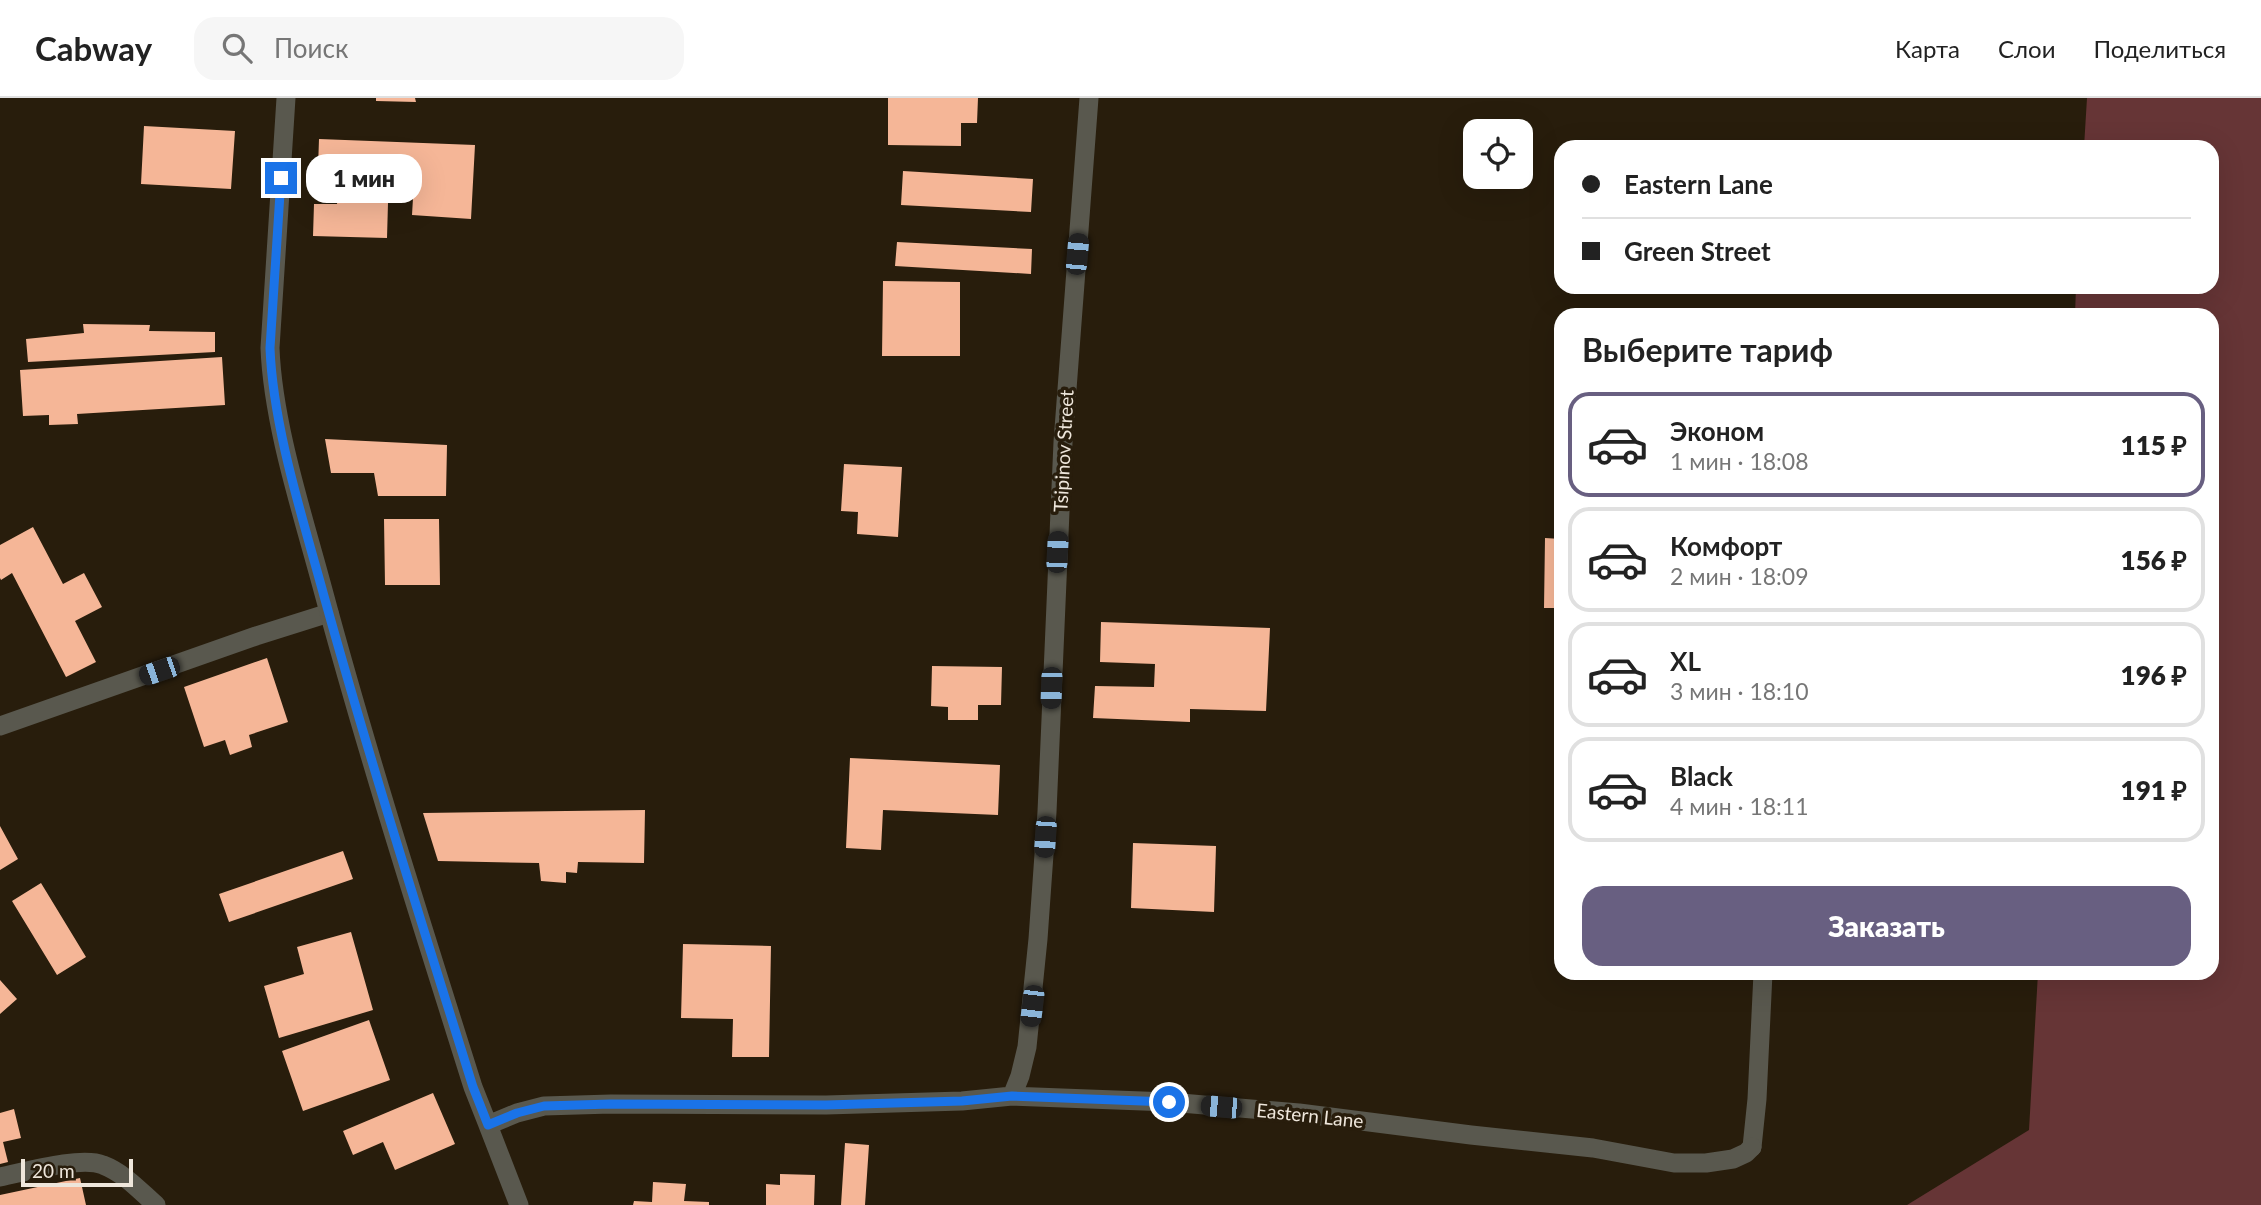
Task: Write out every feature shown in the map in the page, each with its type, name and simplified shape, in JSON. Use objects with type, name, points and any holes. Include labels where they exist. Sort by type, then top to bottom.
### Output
[{"type":"street","points":[[286,98],[270,348],[281,429],[329,613],[418,911],[473,1087],[519,1205]]},
{"type":"street","name":"Tsipinov Street","points":[[1012,1096],[1027,1047],[1038,939],[1047,812],[1063,442],[1090,98]]},
{"type":"street","points":[[0,726],[329,613]]},
{"type":"street","name":"Eastern Lane","points":[[488,1125],[544,1106],[826,1105],[962,1101],[1012,1096],[1169,1102],[1299,1113],[1593,1148],[1674,1163],[1706,1163],[1733,1159],[1752,1147],[1763,980]]},
{"type":"street","points":[[0,1177],[68,1163],[101,1163],[120,1174],[156,1205]]},
{"type":"shaded area","points":[[2087,98],[2261,98],[2261,1205],[1907,1205],[2029,1130],[2038,980],[2219,980],[2219,308],[2075,308],[2076,294],[2219,294],[2219,140],[2084,140]]},
{"type":"building","points":[[376,98],[415,98],[416,102],[376,101]]},
{"type":"building","points":[[888,98],[978,98],[977,123],[961,123],[961,146],[888,145]]},
{"type":"building","points":[[144,126],[235,131],[231,189],[141,184]]},
{"type":"building","points":[[319,139],[475,145],[471,219],[412,215],[413,198],[394,197],[396,169],[318,168]]},
{"type":"building","points":[[903,171],[1033,179],[1031,212],[901,205]]},
{"type":"building","points":[[338,195],[359,195],[359,202],[388,203],[387,238],[313,236],[314,204],[337,204]]},
{"type":"building","points":[[897,242],[1032,249],[1031,274],[895,266]]},
{"type":"building","points":[[883,281],[960,282],[960,356],[882,356]]},
{"type":"building","points":[[83,324],[150,325],[149,331],[215,332],[215,352],[28,362],[26,339],[84,333]]},
{"type":"building","points":[[222,357],[225,405],[77,414],[78,424],[49,425],[49,415],[23,416],[20,370]]},
{"type":"building","points":[[325,439],[447,445],[446,496],[378,496],[374,473],[331,473]]},
{"type":"building","points":[[844,464],[902,467],[898,537],[857,534],[858,512],[841,511]]},
{"type":"building","points":[[384,519],[439,519],[440,585],[385,585]]},
{"type":"building","points":[[33,527],[63,584],[84,573],[102,607],[75,621],[96,662],[66,677],[12,573],[1,580],[0,578],[0,545]]},
{"type":"building","points":[[1545,538],[1554,539],[1554,608],[1544,608]]},
{"type":"building","points":[[1101,622],[1270,628],[1266,711],[1190,709],[1190,722],[1093,718],[1095,686],[1154,687],[1155,664],[1100,662]]},
{"type":"building","points":[[267,658],[288,722],[249,735],[252,747],[230,755],[225,740],[204,747],[184,687]]},
{"type":"building","points":[[932,666],[1002,667],[1001,705],[978,705],[978,720],[948,720],[948,707],[931,706]]},
{"type":"building","points":[[850,758],[1000,765],[998,815],[883,810],[881,850],[846,848]]},
{"type":"building","points":[[645,810],[644,863],[578,862],[577,873],[566,872],[566,883],[541,881],[539,863],[438,861],[423,813]]},
{"type":"building","points":[[0,826],[18,859],[0,870]]},
{"type":"building","points":[[1133,843],[1216,846],[1214,912],[1131,908]]},
{"type":"building","points":[[343,851],[353,879],[229,922],[219,894]]},
{"type":"building","points":[[41,883],[86,957],[57,975],[12,901]]},
{"type":"building","points":[[351,932],[373,1010],[279,1038],[264,986],[304,974],[297,947]]},
{"type":"building","points":[[683,944],[771,946],[769,1057],[732,1057],[733,1019],[681,1018]]},
{"type":"building","points":[[0,980],[17,999],[0,1014]]},
{"type":"building","points":[[369,1020],[390,1080],[303,1111],[282,1051]]},
{"type":"building","points":[[433,1093],[455,1144],[395,1170],[383,1142],[353,1155],[343,1131]]},
{"type":"building","points":[[14,1109],[21,1138],[3,1142],[8,1162],[0,1164],[0,1113]]},
{"type":"building","points":[[845,1143],[869,1145],[865,1205],[841,1205]]},
{"type":"building","points":[[780,1174],[815,1175],[814,1205],[766,1205],[766,1184],[780,1185]]},
{"type":"building","points":[[80,1178],[86,1205],[0,1205],[0,1195]]},
{"type":"building","points":[[653,1182],[686,1184],[684,1201],[709,1202],[709,1205],[633,1205],[634,1201],[652,1202]]},
{"type":"route","points":[[281,178],[270,348],[281,429],[366,740],[473,1087],[488,1125],[544,1106],[826,1105],[962,1101],[1012,1096],[1169,1102]]}]
